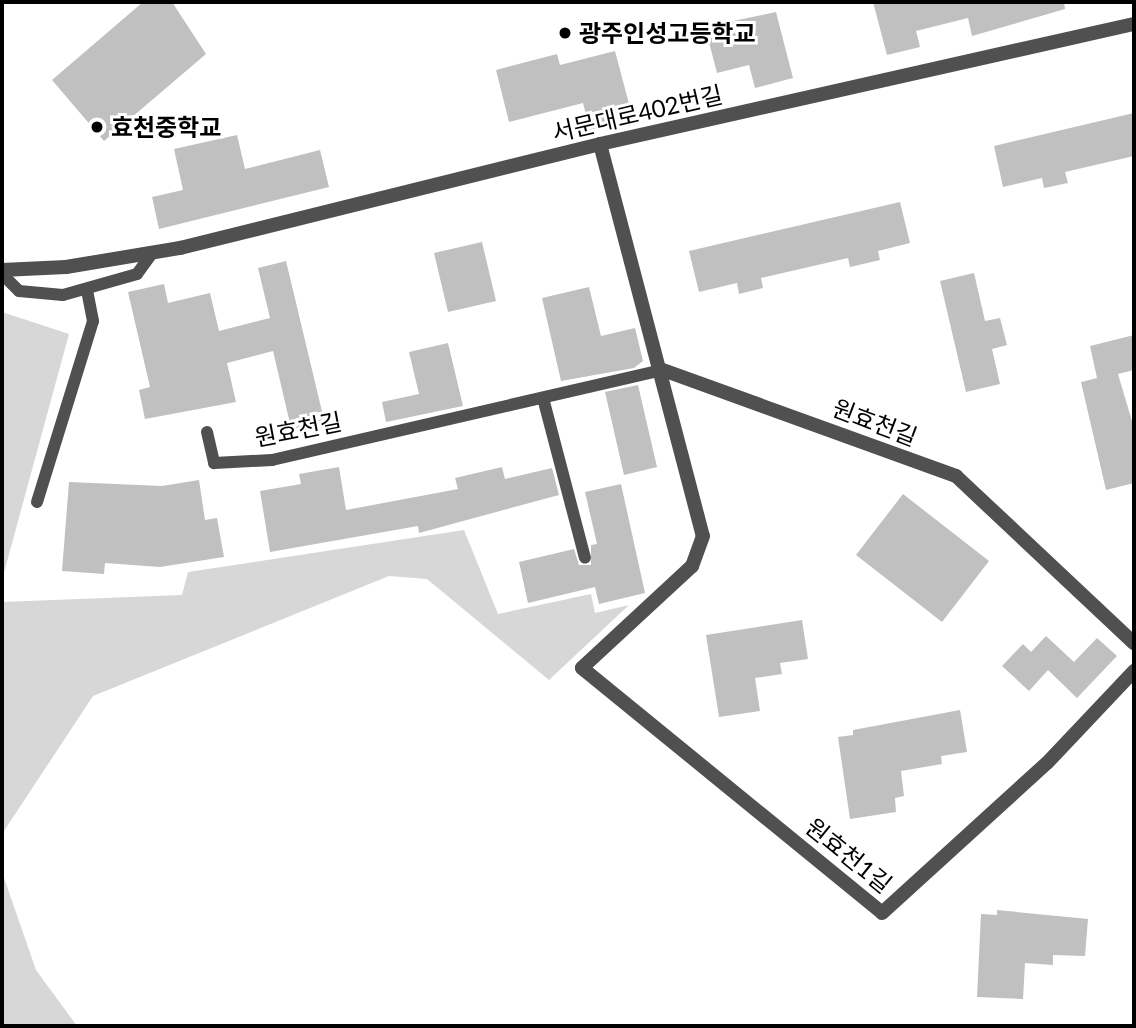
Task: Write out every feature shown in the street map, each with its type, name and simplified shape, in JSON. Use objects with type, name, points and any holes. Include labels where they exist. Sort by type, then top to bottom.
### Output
[{"type":"street","name":"서문대로402번길","points":[[2,272],[152,253],[344,211],[600,144],[1134,24]]},
{"type":"street","points":[[600,144],[663,370]]},
{"type":"street","name":"원효천길","points":[[663,370],[956,476],[1134,643]]},
{"type":"street","name":"원효천1길","points":[[663,370],[703,536],[692,566],[582,668],[882,913],[1047,763],[1134,671]]},
{"type":"lane","name":"서문대로402번길","points":[[2,272],[19,291],[87,291],[137,274],[152,253]]},
{"type":"lane","points":[[37,502],[93,321],[87,291]]},
{"type":"lane","name":"원효천길","points":[[207,432],[214,463],[272,460],[663,370]]},
{"type":"lane","points":[[543,398],[585,558]]},
{"type":"shaded area","points":[[2,312],[69,334],[2,580]]},
{"type":"shaded area","points":[[464,530],[498,614],[591,594],[595,613],[629,605],[549,680],[427,579],[389,576],[93,696],[2,834],[2,602],[182,595],[188,572]]},
{"type":"shaded area","points":[[2,872],[36,970],[77,1026],[2,1026]]},
{"type":"building","points":[[143,2],[172,2],[206,54],[104,141],[52,80]]},
{"type":"building","points":[[873,2],[1064,2],[1065,9],[972,36],[968,18],[916,31],[920,47],[887,55]]},
{"type":"building","points":[[776,12],[793,78],[755,88],[749,65],[717,73],[705,27]]},
{"type":"building","points":[[615,51],[633,119],[590,130],[583,103],[509,122],[496,70],[557,54],[560,65]]},
{"type":"building","points":[[1134,113],[1134,156],[1065,172],[1068,183],[1044,188],[1042,178],[1003,187],[994,146]]},
{"type":"building","points":[[237,135],[245,169],[320,150],[329,187],[159,229],[152,197],[183,190],[174,149]]},
{"type":"building","points":[[900,202],[910,243],[878,251],[880,260],[850,267],[848,258],[761,278],[763,288],[739,294],[737,283],[699,292],[689,251]]},
{"type":"building","points":[[482,242],[496,301],[448,312],[434,253]]},
{"type":"building","points":[[286,261],[325,424],[292,432],[273,351],[227,363],[236,402],[145,419],[139,390],[150,387],[128,292],[164,284],[168,303],[210,293],[219,331],[270,318],[258,268]]},
{"type":"building","points":[[974,273],[985,321],[1000,318],[1007,345],[992,349],[1000,384],[966,392],[940,281]]},
{"type":"building","points":[[589,287],[601,336],[635,328],[643,361],[634,368],[561,381],[542,298]]},
{"type":"building","points":[[1134,335],[1134,370],[1118,374],[1134,428],[1134,483],[1106,490],[1081,382],[1097,378],[1090,346]]},
{"type":"building","points":[[448,343],[463,406],[386,422],[382,402],[419,394],[409,352]]},
{"type":"building","points":[[638,385],[657,467],[624,475],[605,392]]},
{"type":"building","points":[[339,467],[346,510],[458,489],[455,478],[502,467],[505,479],[552,468],[559,495],[419,533],[418,526],[270,552],[260,491],[301,484],[299,474]]},
{"type":"building","points":[[199,480],[205,520],[217,518],[224,557],[160,567],[105,563],[104,574],[62,571],[69,482],[162,486]]},
{"type":"building","points":[[621,484],[645,593],[599,604],[595,587],[528,603],[519,562],[574,549],[579,565],[591,565],[591,545],[597,544],[585,492]]},
{"type":"building","points":[[903,494],[989,561],[942,622],[856,555]]},
{"type":"building","points":[[802,620],[808,659],[780,663],[782,674],[755,678],[760,711],[719,717],[706,635]]},
{"type":"building","points":[[1046,636],[1074,662],[1097,638],[1117,656],[1077,698],[1048,670],[1029,691],[1002,666],[1023,644],[1031,652]]},
{"type":"building","points":[[960,710],[967,752],[941,756],[942,764],[901,771],[904,796],[895,798],[896,812],[850,819],[838,737],[853,735],[853,730]]},
{"type":"building","points":[[997,910],[1088,919],[1085,956],[1053,955],[1053,965],[1025,963],[1023,999],[977,997],[981,914],[997,915]]},
{"type":"place","name":"광주인성고등학교","points":[[565,33]]},
{"type":"place","name":"효천중학교","points":[[97,127]]}]
